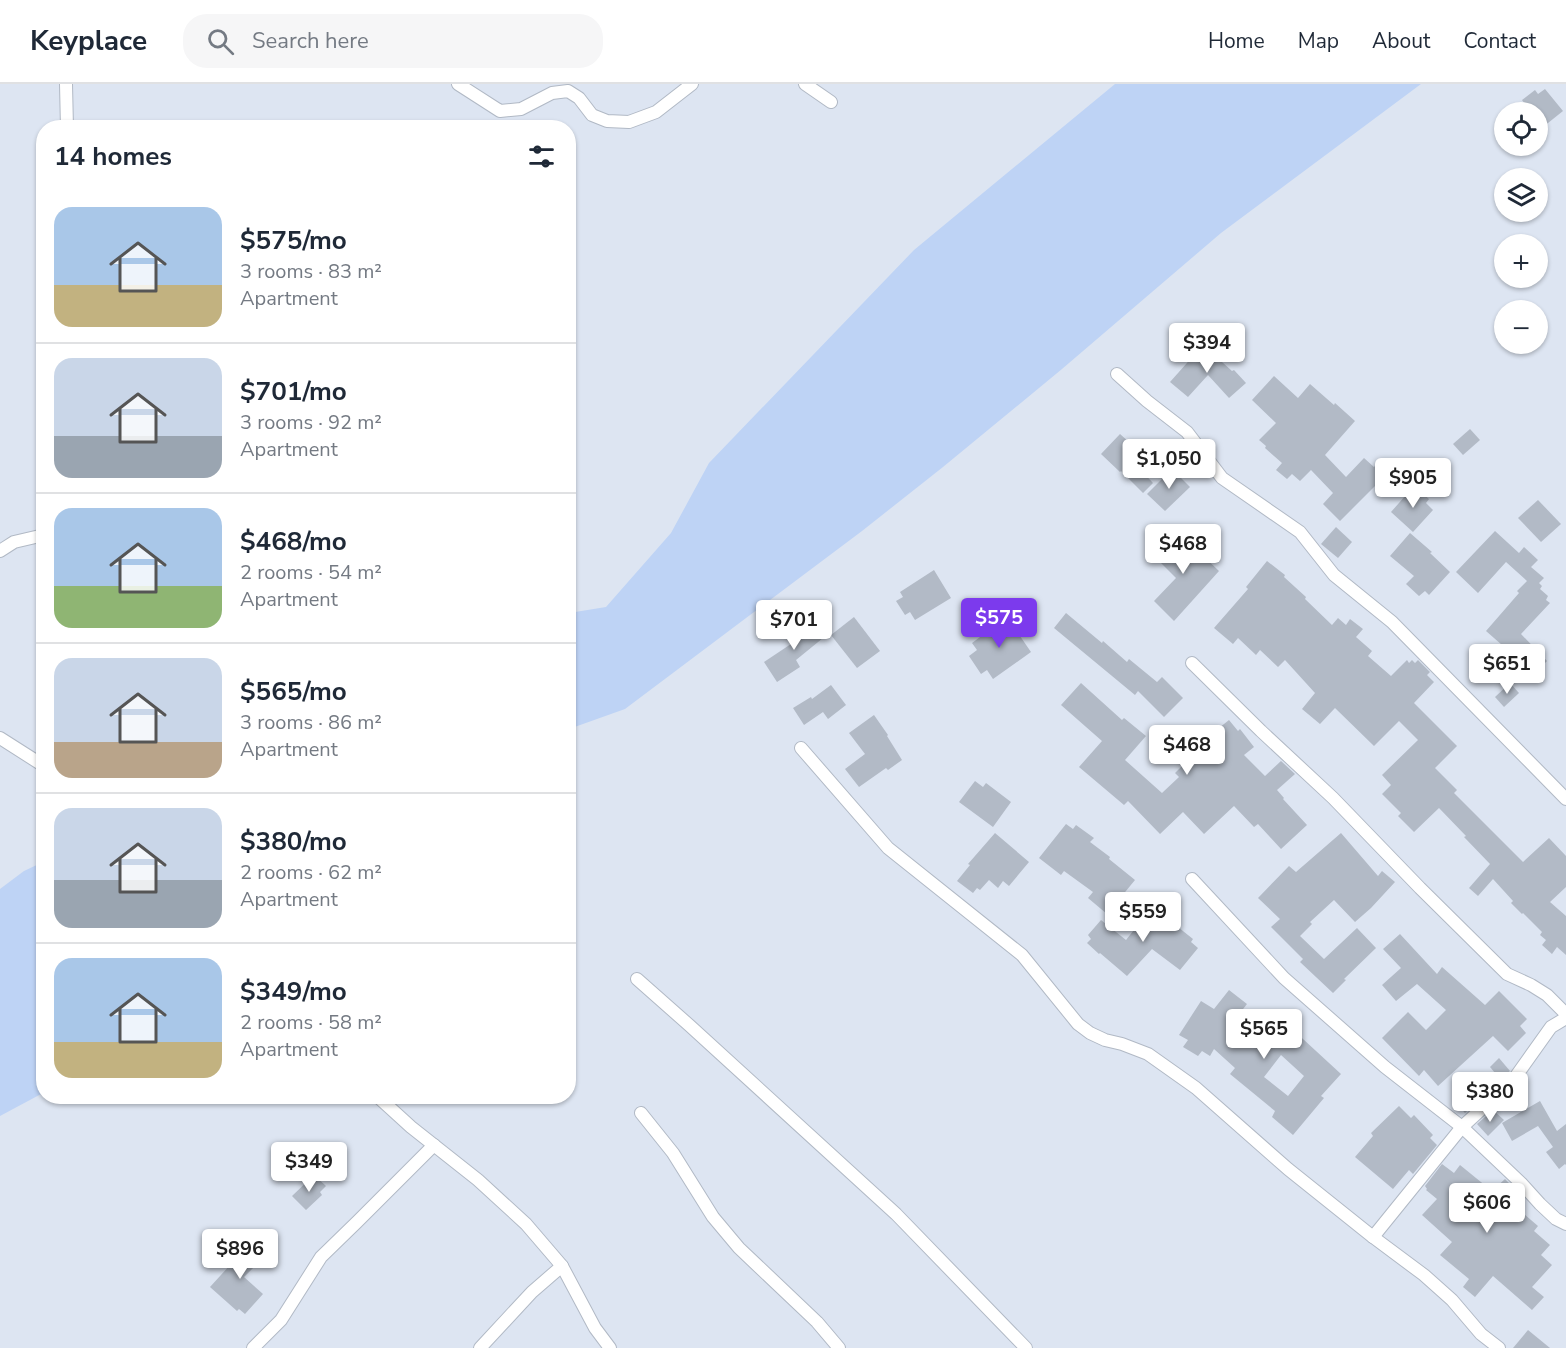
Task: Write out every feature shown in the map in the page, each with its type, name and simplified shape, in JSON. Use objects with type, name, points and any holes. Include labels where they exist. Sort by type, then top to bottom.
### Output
[{"type":"street","points":[[66,84],[67,120]]},
{"type":"street","points":[[458,84],[500,111],[521,109],[552,93],[568,92],[579,98],[592,115],[607,121],[629,122],[656,112],[692,84]]},
{"type":"street","points":[[805,84],[831,102]]},
{"type":"street","points":[[1117,374],[1187,432],[1222,478],[1300,532],[1334,575],[1392,622],[1566,799]]},
{"type":"street","points":[[0,551],[14,542],[36,537]]},
{"type":"street","points":[[1192,663],[1333,798],[1507,974],[1546,995],[1566,1014]]},
{"type":"street","points":[[0,738],[36,761]]},
{"type":"street","points":[[801,748],[888,848],[1022,955],[1078,1024],[1105,1040],[1148,1054],[1196,1088],[1288,1169],[1424,1275],[1452,1300],[1481,1334],[1499,1348]]},
{"type":"street","points":[[1192,879],[1284,978],[1385,1067],[1462,1127],[1556,1219],[1566,1224]]},
{"type":"street","points":[[637,980],[896,1214],[1026,1348]]},
{"type":"street","points":[[1373,1237],[1462,1127],[1514,1079],[1551,1027],[1566,1018]]},
{"type":"street","points":[[386,1104],[478,1180],[526,1224],[562,1266],[595,1328],[610,1348]]},
{"type":"street","points":[[641,1113],[673,1153],[713,1217],[739,1248],[817,1322],[839,1348]]},
{"type":"street","points":[[253,1348],[281,1320],[321,1257],[434,1145]]},
{"type":"street","points":[[480,1348],[532,1292],[562,1266]]},
{"type":"shaded area","points":[[1115,84],[1421,84],[1221,233],[1062,369],[862,531],[625,709],[576,726],[576,612],[606,607],[671,533],[709,463],[914,250]]},
{"type":"shaded area","points":[[36,865],[36,1097],[0,1116],[0,889],[24,871]]},
{"type":"building","points":[[1545,89],[1563,111],[1548,123],[1548,102],[1524,102],[1522,100],[1535,90],[1538,94]]},
{"type":"building","points":[[1203,345],[1246,383],[1229,398],[1208,375],[1188,397],[1170,382]]},
{"type":"building","points":[[1274,376],[1298,398],[1310,384],[1355,421],[1325,455],[1346,477],[1364,458],[1374,467],[1378,463],[1388,473],[1340,521],[1323,504],[1333,493],[1311,470],[1300,481],[1292,474],[1287,479],[1276,470],[1282,463],[1259,440],[1276,423],[1252,400]]},
{"type":"building","points":[[1470,429],[1480,440],[1463,455],[1453,444]]},
{"type":"building","points":[[1120,434],[1140,452],[1132,461],[1153,483],[1143,493],[1101,454]]},
{"type":"building","points":[[1172,469],[1190,487],[1165,511],[1147,494]]},
{"type":"building","points":[[1414,486],[1429,499],[1426,503],[1433,510],[1413,532],[1391,512]]},
{"type":"building","points":[[1538,500],[1561,524],[1541,542],[1518,518]]},
{"type":"building","points":[[1336,527],[1352,542],[1338,558],[1321,544]]},
{"type":"building","points":[[1179,531],[1219,571],[1174,621],[1154,601],[1176,578],[1155,557]]},
{"type":"building","points":[[1495,531],[1519,553],[1524,547],[1538,560],[1531,567],[1544,578],[1539,583],[1542,586],[1540,589],[1548,596],[1546,600],[1550,603],[1521,634],[1547,661],[1529,679],[1512,662],[1514,659],[1510,652],[1486,631],[1527,581],[1506,562],[1478,593],[1456,572]]},
{"type":"building","points":[[1410,533],[1450,572],[1429,595],[1425,591],[1419,596],[1406,584],[1414,576],[1390,556]]},
{"type":"building","points":[[1267,561],[1285,575],[1284,577],[1332,625],[1338,618],[1346,625],[1350,619],[1363,629],[1356,637],[1372,651],[1368,656],[1391,676],[1407,660],[1409,663],[1412,660],[1415,663],[1418,660],[1430,672],[1427,675],[1434,682],[1414,703],[1457,746],[1435,768],[1457,790],[1454,793],[1523,862],[1549,838],[1566,856],[1566,887],[1550,902],[1566,916],[1566,955],[1557,947],[1552,954],[1542,945],[1546,940],[1540,935],[1542,932],[1511,903],[1513,901],[1493,879],[1478,896],[1469,888],[1490,864],[1439,808],[1414,832],[1398,816],[1401,813],[1382,794],[1391,785],[1382,775],[1418,740],[1399,721],[1374,746],[1335,708],[1320,724],[1302,709],[1315,693],[1285,660],[1278,667],[1260,650],[1256,655],[1238,638],[1233,644],[1214,628],[1248,589],[1246,587]]},
{"type":"building","points":[[934,570],[951,598],[915,620],[910,612],[905,615],[896,601],[903,597],[900,592]]},
{"type":"building","points":[[1066,613],[1127,662],[1129,659],[1157,682],[1162,677],[1183,698],[1164,717],[1138,691],[1135,695],[1054,628]]},
{"type":"building","points":[[854,617],[880,651],[857,668],[831,635]]},
{"type":"building","points":[[1007,617],[1031,652],[993,679],[987,670],[981,674],[969,656],[977,650],[972,643]]},
{"type":"building","points":[[808,619],[823,638],[796,660],[800,667],[777,682],[764,662],[791,644],[786,637]]},
{"type":"building","points":[[1081,683],[1122,720],[1124,718],[1146,736],[1125,760],[1162,793],[1179,777],[1175,773],[1188,760],[1193,766],[1211,748],[1204,740],[1229,720],[1238,731],[1240,729],[1254,747],[1244,755],[1265,776],[1281,761],[1295,774],[1277,790],[1307,825],[1281,849],[1258,824],[1254,827],[1234,806],[1204,834],[1183,812],[1160,834],[1128,801],[1124,805],[1079,767],[1102,741],[1061,705]]},
{"type":"building","points":[[1510,683],[1519,693],[1504,707],[1495,697]]},
{"type":"building","points":[[831,685],[846,705],[828,719],[823,712],[804,725],[793,708],[811,697],[812,699]]},
{"type":"building","points":[[874,715],[902,760],[859,787],[845,769],[865,754],[849,733]]},
{"type":"building","points":[[975,781],[983,787],[986,783],[1011,802],[993,827],[959,802]]},
{"type":"building","points":[[1066,824],[1073,829],[1076,825],[1094,838],[1090,842],[1135,880],[1107,914],[1088,898],[1093,892],[1064,871],[1061,875],[1039,858]]},
{"type":"building","points":[[995,833],[1029,862],[1009,886],[1003,881],[998,888],[989,880],[980,890],[977,888],[973,893],[957,881],[970,865],[968,864]]},
{"type":"building","points":[[1341,833],[1378,876],[1382,871],[1395,882],[1355,922],[1334,900],[1310,922],[1312,924],[1300,936],[1324,959],[1357,928],[1376,948],[1333,993],[1300,962],[1303,959],[1271,927],[1280,919],[1258,898],[1289,866],[1296,872]]},
{"type":"building","points":[[1149,911],[1156,916],[1159,912],[1193,939],[1191,942],[1198,948],[1180,970],[1152,949],[1127,976],[1087,943],[1091,939],[1088,935],[1101,920],[1126,940]]},
{"type":"building","points":[[1400,934],[1437,974],[1442,967],[1485,1005],[1499,991],[1527,1019],[1520,1026],[1526,1033],[1508,1051],[1493,1036],[1438,1086],[1424,1070],[1419,1076],[1382,1038],[1408,1012],[1426,1030],[1446,1010],[1417,984],[1396,1001],[1382,985],[1401,968],[1383,949]]},
{"type":"building","points":[[1229,990],[1247,1004],[1232,1023],[1249,1039],[1266,1022],[1270,1026],[1278,1016],[1341,1074],[1321,1096],[1324,1098],[1293,1135],[1272,1117],[1275,1111],[1230,1074],[1235,1068],[1214,1049],[1210,1056],[1202,1051],[1198,1056],[1183,1047],[1188,1040],[1179,1035],[1201,1001],[1214,1009]],"holes":[[[1281,1055],[1304,1076],[1288,1096],[1264,1077]]]},
{"type":"building","points":[[1499,1058],[1510,1071],[1500,1079],[1490,1067]]},
{"type":"building","points":[[1470,1087],[1481,1098],[1465,1113],[1455,1102]]},
{"type":"building","points":[[1540,1101],[1557,1131],[1566,1124],[1566,1165],[1559,1169],[1546,1152],[1553,1147],[1538,1126],[1512,1141],[1502,1123]]},
{"type":"building","points":[[1399,1106],[1411,1118],[1414,1115],[1433,1135],[1430,1138],[1437,1145],[1413,1174],[1409,1170],[1393,1189],[1355,1157],[1373,1136],[1371,1133]]},
{"type":"building","points":[[1493,1110],[1504,1120],[1488,1136],[1477,1124]]},
{"type":"building","points":[[1442,1164],[1454,1173],[1460,1165],[1492,1191],[1505,1179],[1520,1194],[1511,1203],[1538,1226],[1534,1231],[1550,1245],[1541,1255],[1552,1265],[1532,1287],[1544,1297],[1532,1310],[1493,1276],[1475,1297],[1463,1287],[1469,1279],[1440,1255],[1452,1242],[1422,1215],[1437,1199],[1426,1190],[1425,1186]]},
{"type":"building","points":[[314,1175],[326,1186],[320,1192],[322,1195],[306,1210],[292,1196]]},
{"type":"building","points":[[252,1241],[266,1255],[244,1277],[263,1294],[245,1314],[239,1309],[237,1311],[210,1287]]},
{"type":"building","points":[[1528,1330],[1550,1348],[1513,1348]]}]
